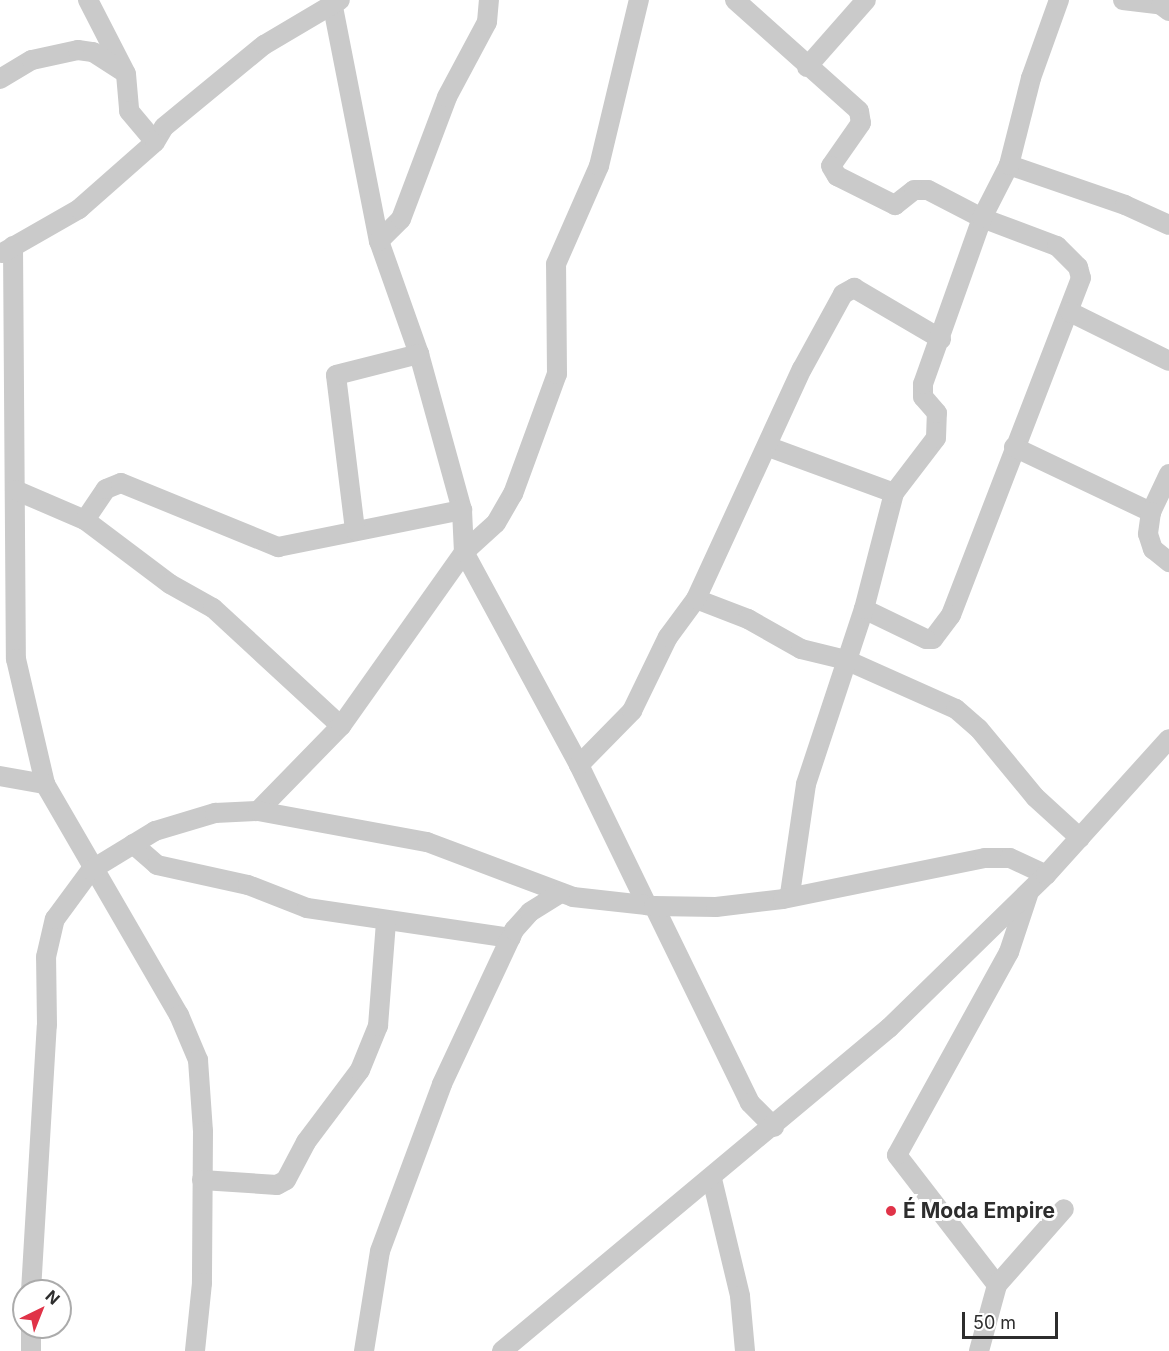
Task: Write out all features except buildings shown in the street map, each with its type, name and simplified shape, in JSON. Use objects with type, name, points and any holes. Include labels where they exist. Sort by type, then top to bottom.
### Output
[{"type":"street","points":[[88,0],[126,74],[129,111],[155,142]]},
{"type":"street","points":[[379,241],[402,219],[447,97],[487,22],[489,0]]},
{"type":"street","points":[[258,812],[340,726],[464,552],[496,524],[505,509],[557,374],[556,264],[599,166],[639,0]]},
{"type":"street","points":[[735,0],[862,117],[831,166],[837,176],[895,205],[921,188],[982,218],[1067,254],[1081,278],[1070,312],[1014,447],[990,521],[940,632],[926,639],[864,609]]},
{"type":"street","points":[[807,67],[866,0]]},
{"type":"street","points":[[790,894],[806,784],[864,609],[894,493],[936,438],[938,413],[923,391],[982,218],[1010,165],[1031,78],[1059,0]]},
{"type":"street","points":[[1123,0],[1161,5],[1169,11]]},
{"type":"street","points":[[195,1351],[202,1180],[198,1060],[191,1038],[91,870],[45,783],[34,747],[16,659],[8,485],[15,468],[6,250],[64,220],[155,142],[164,127],[264,45],[336,1],[379,241],[419,354],[462,510],[464,552],[579,765],[750,1103],[774,1127]]},
{"type":"street","points":[[0,79],[32,60],[78,50],[93,52],[126,74]]},
{"type":"street","points":[[1010,165],[1125,205],[1169,225]]},
{"type":"street","points":[[579,765],[632,711],[668,637],[696,599],[769,447],[802,369],[848,289],[941,339]]},
{"type":"street","points":[[1070,312],[1169,361]]},
{"type":"street","points":[[355,530],[336,375],[419,354]]},
{"type":"street","points":[[769,447],[894,493]]},
{"type":"street","points":[[1014,447],[1151,512]]},
{"type":"street","points":[[1169,474],[1151,512],[1148,534],[1153,549],[1169,562]]},
{"type":"street","points":[[85,520],[106,489],[121,483],[187,507],[266,545],[278,547],[462,510]]},
{"type":"street","points":[[8,485],[85,520],[170,585],[225,616],[340,726]]},
{"type":"street","points":[[696,599],[748,619],[801,649],[846,660],[969,719],[1023,784],[1080,838]]},
{"type":"street","points":[[0,647],[16,659]]},
{"type":"street","points":[[511,1348],[889,1028],[1046,875],[1169,739]]},
{"type":"street","points":[[5,776],[34,747]]},
{"type":"street","points":[[5,776],[45,783]]},
{"type":"street","points":[[32,1279],[47,1025],[46,957],[62,903],[91,870],[133,844],[186,819],[258,812],[427,842],[561,893],[650,905],[716,907],[783,899],[790,894],[985,858],[1010,858],[1046,875]]},
{"type":"street","points":[[133,844],[147,858],[174,870],[248,885],[307,908],[386,922],[457,927],[511,938]]},
{"type":"street","points":[[997,1285],[897,1155],[1009,952],[1029,892]]},
{"type":"street","points":[[364,1351],[388,1226],[442,1084],[521,919],[561,893]]},
{"type":"street","points":[[202,1180],[277,1185],[286,1180],[306,1142],[360,1070],[378,1026],[386,922]]},
{"type":"street","points":[[712,1179],[740,1296],[745,1351]]},
{"type":"street","points":[[979,1351],[997,1285],[1064,1209]]},
{"type":"place","name":"É Moda Empire","points":[[891,1211]]}]
